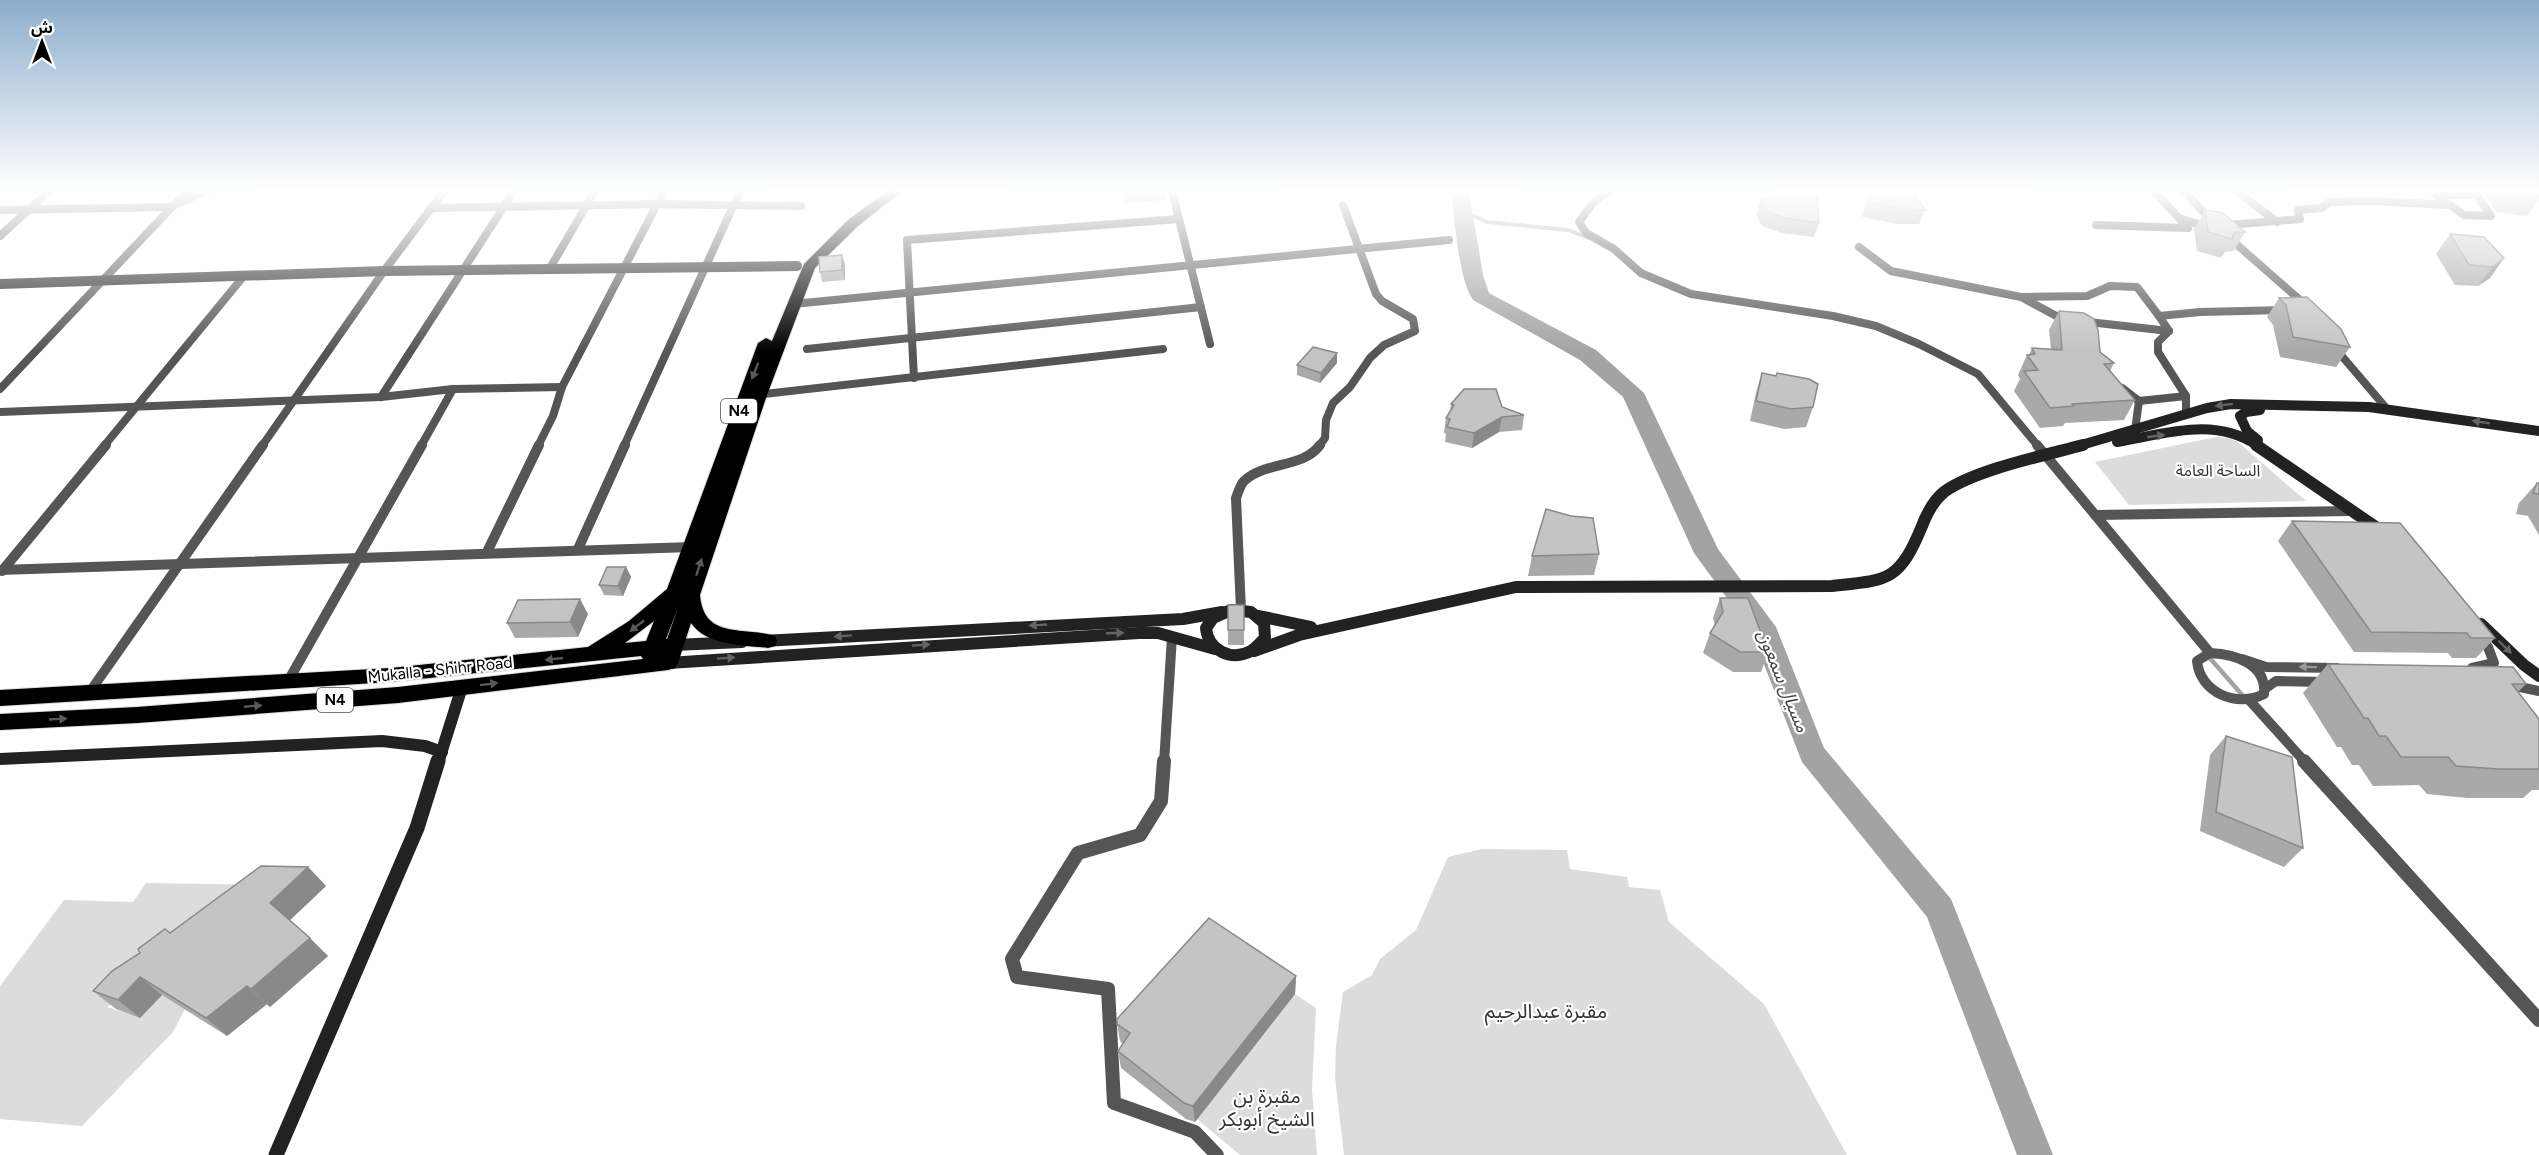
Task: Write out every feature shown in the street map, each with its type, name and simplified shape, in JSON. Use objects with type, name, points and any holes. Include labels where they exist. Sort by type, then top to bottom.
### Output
[{"type":"highway","name":"N4","points":[[650,656],[685,589],[797,266],[818,245]]},
{"type":"highway","name":"N4","points":[[671,654],[692,547],[752,395],[809,267],[832,245]]},
{"type":"highway","points":[[578,656],[629,632],[685,589],[699,623],[708,630],[724,635],[768,641]]},
{"type":"highway","name":"Mukalla - Shihr Road","points":[[0,722],[137,716],[386,696],[462,687],[671,654]]},
{"type":"highway","name":"Mukalla - Shihr Road","points":[[0,698],[287,683],[578,656],[650,656]]},
{"type":"highway","points":[[137,716],[153,690]]},
{"type":"main road","points":[[0,284],[384,271],[550,268],[621,270],[797,266]]},
{"type":"main road","points":[[671,654],[1139,633],[1172,637],[1234,655],[1254,651],[1276,639],[1516,587],[1832,586],[1879,580],[1897,571],[1908,557],[1936,501],[1954,485],[1980,475],[2186,414],[2231,404],[2387,409],[2539,431]]},
{"type":"main road","points":[[2296,405],[2246,412],[2240,416],[2247,431],[2296,472]]},
{"type":"main road","points":[[2077,448],[2218,429],[2234,432],[2251,441],[2392,539]]},
{"type":"main road","points":[[671,654],[768,641],[1183,619],[1241,609],[1297,626],[1330,629]]},
{"type":"main road","points":[[1215,650],[1209,644],[1205,630],[1208,622],[1222,612]]},
{"type":"main road","points":[[1254,651],[1265,638],[1267,630],[1259,616]]},
{"type":"main road","points":[[2469,617],[2539,676]]},
{"type":"main road","points":[[276,1155],[417,828],[462,687]]},
{"type":"main road","points":[[0,759],[382,741],[425,746],[442,753]]},
{"type":"street","points":[[0,389],[135,245]]},
{"type":"street","points":[[89,693],[403,245]]},
{"type":"street","points":[[381,397],[478,245]]},
{"type":"street","points":[[550,268],[563,245]]},
{"type":"street","points":[[487,552],[553,416],[562,387],[635,245]]},
{"type":"street","points":[[578,549],[715,245]]},
{"type":"street","points":[[907,245],[914,378]]},
{"type":"street","points":[[1185,245],[1210,344]]},
{"type":"street","points":[[1241,609],[1236,498],[1244,482],[1257,472],[1299,460],[1316,450],[1324,438],[1326,420],[1333,403],[1350,387],[1370,358],[1384,345],[1415,331],[1413,319],[1382,301],[1376,294],[1358,245]]},
{"type":"street","points":[[793,304],[1401,245]]},
{"type":"street","points":[[1607,245],[1641,273],[1691,294],[1833,316],[1876,326],[1978,374],[2210,653]]},
{"type":"street","points":[[2159,316],[2200,312],[2311,310],[2237,245]]},
{"type":"street","points":[[1859,247],[1891,271],[2021,297],[2087,296],[2110,286],[2137,287],[2169,331]]},
{"type":"street","points":[[1,571],[243,277]]},
{"type":"street","points":[[2021,297],[2062,319],[2169,331]]},
{"type":"street","points":[[807,349],[1201,308]]},
{"type":"street","points":[[2297,310],[2306,318]]},
{"type":"street","points":[[2169,331],[2158,342],[2158,352],[2186,396],[2186,414]]},
{"type":"street","points":[[2330,342],[2387,409]]},
{"type":"street","points":[[752,395],[1163,349]]},
{"type":"street","points":[[2116,384],[2139,401],[2186,396]]},
{"type":"street","points":[[0,412],[381,397],[453,389],[562,387]]},
{"type":"street","points":[[287,683],[453,389]]},
{"type":"street","points":[[2135,430],[2139,401]]},
{"type":"street","points":[[2095,515],[2352,511]]},
{"type":"street","points":[[1,571],[181,562],[692,547]]},
{"type":"street","points":[[2457,669],[2481,668],[2494,663],[2488,646],[2469,617]]},
{"type":"street","points":[[1172,637],[1161,801],[1140,835],[1078,853],[1012,959],[1017,977],[1108,989],[1114,1103],[1195,1132],[1217,1155]]},
{"type":"street","points":[[2242,659],[2260,672],[2266,688],[2265,694],[2250,701],[2227,697],[2206,684],[2196,668],[2197,661],[2210,653],[2231,655],[2266,667],[2350,668]]},
{"type":"street","points":[[2266,688],[2276,681],[2335,682]]},
{"type":"street","points":[[2499,685],[2539,691]]},
{"type":"street","points":[[2250,701],[2539,1020]]},
{"type":"green space","name":"الساحة العامة","points":[[2216,437],[2229,438],[2238,442],[2306,501],[2129,505],[2095,462]]},
{"type":"green space","name":"مقبرة عبدالرحيم","points":[[1482,849],[1567,850],[1570,869],[1627,877],[1629,887],[1660,890],[1669,922],[1764,1004],[1847,1155],[1344,1155],[1335,1077],[1336,1046],[1343,992],[1372,975],[1380,959],[1416,930],[1448,857]]},
{"type":"green space","points":[[146,883],[279,885],[185,947],[107,1007],[140,1017],[162,995],[185,1009],[173,1032],[82,1126],[0,1119],[0,986],[64,900],[133,902]]},
{"type":"green space","name":"مقبرة بن الشيخ أبوبكر","points":[[1295,994],[1316,1008],[1312,1089],[1317,1155],[1240,1155],[1197,1119]]},
{"type":"building","points":[[2457,245],[2492,245],[2504,258],[2493,267],[2469,265]]},
{"type":"building","points":[[842,255],[842,270],[820,272],[819,257]]},
{"type":"building","points":[[2307,297],[2341,329],[2350,347],[2293,337],[2286,305],[2279,298]]},
{"type":"building","points":[[2059,311],[2084,313],[2094,319],[2098,330],[2100,352],[2114,363],[2104,364],[2135,400],[2072,404],[2074,406],[2050,408],[2024,371],[2038,370],[2027,355],[2035,354],[2032,348],[2062,350]]},
{"type":"building","points":[[1313,347],[1337,353],[1321,373],[1297,365]]},
{"type":"building","points":[[1762,373],[1776,376],[1777,373],[1809,379],[1818,384],[1813,407],[1791,409],[1756,401]]},
{"type":"building","points":[[1464,389],[1496,389],[1502,407],[1524,415],[1502,417],[1474,433],[1447,427],[1450,419],[1446,418],[1454,405],[1451,404]]},
{"type":"building","points":[[2539,483],[2539,494],[2533,493]]},
{"type":"building","points":[[1546,509],[1571,516],[1593,518],[1599,554],[1532,556]]},
{"type":"building","points":[[2292,521],[2400,523],[2495,638],[2471,638],[2467,633],[2371,632]]},
{"type":"building","points":[[607,567],[626,567],[618,586],[599,585]]},
{"type":"building","points":[[1720,598],[1748,598],[1768,652],[1740,652],[1710,633],[1723,612]]},
{"type":"building","points":[[580,599],[570,622],[507,623],[518,600]]},
{"type":"building","points":[[1228,605],[1244,605],[1244,630],[1228,630]]},
{"type":"building","points":[[2328,664],[2513,667],[2526,684],[2512,684],[2539,719],[2539,769],[2456,766],[2448,757],[2401,757],[2386,736],[2379,736],[2368,718],[2364,718]]},
{"type":"building","points":[[2226,736],[2292,757],[2303,848],[2216,812]]},
{"type":"building","points":[[261,866],[308,867],[270,903],[310,938],[251,989],[247,986],[206,1018],[140,977],[118,1000],[93,991],[112,971],[140,953],[138,949],[165,929],[170,933]]},
{"type":"building","points":[[1209,918],[1296,976],[1193,1106],[1184,1103],[1118,1051],[1130,1033],[1117,1024],[1117,1019]]},
{"type":"waterway","name":"مسيال سمعون","points":[[1468,245],[1473,275],[1480,296],[1588,355],[1633,393],[1707,553],[1763,627],[1812,754],[1940,909],[2035,1155]]},
{"type":"waterway","points":[[2208,656],[2244,697]]}]
